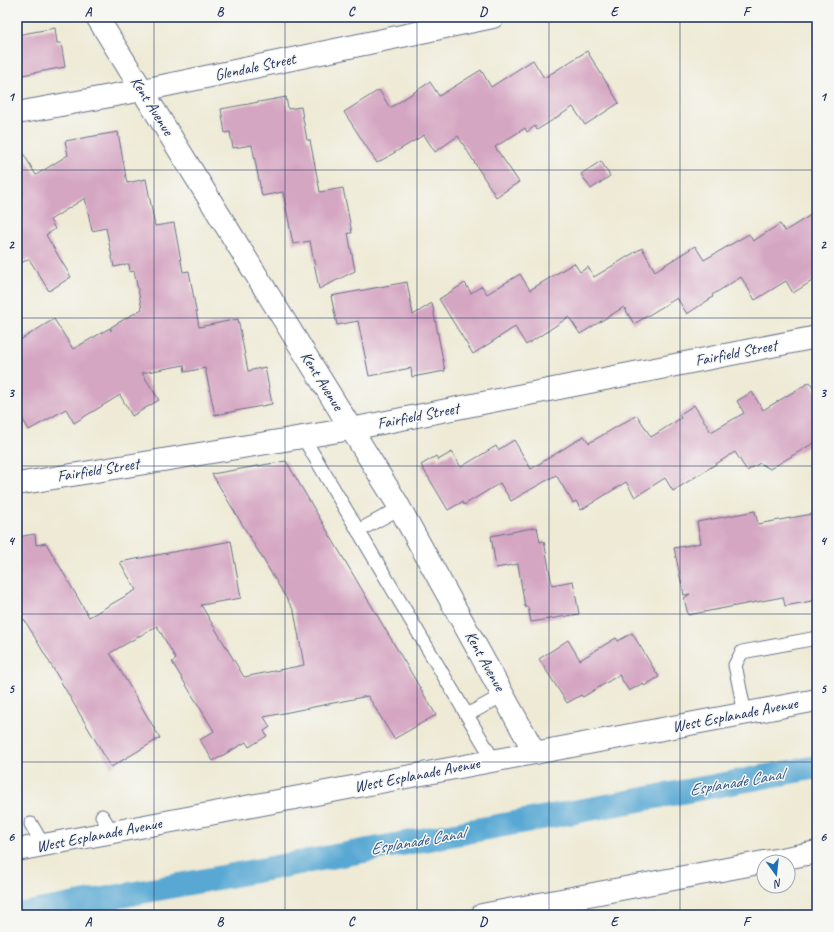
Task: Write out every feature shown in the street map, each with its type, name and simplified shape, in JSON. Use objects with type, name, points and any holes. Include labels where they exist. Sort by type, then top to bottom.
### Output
[{"type":"street","name":"Kent Avenue","points":[[97,17],[400,508],[535,753]]},
{"type":"street","name":"Glendale Street","points":[[17,113],[142,90],[493,17]]},
{"type":"street","name":"Fairfield Street","points":[[17,484],[351,429],[817,338]]},
{"type":"street","name":"West Esplanade Avenue","points":[[17,850],[43,845],[107,824],[535,753],[817,700]]},
{"type":"street","points":[[796,856],[817,852]]},
{"type":"street","points":[[482,915],[513,912],[756,864]]},
{"type":"lane","points":[[303,437],[494,760]]},
{"type":"lane","points":[[358,530],[400,508]]},
{"type":"lane","points":[[745,714],[735,665],[742,652],[817,638]]},
{"type":"lane","points":[[468,715],[503,695]]},
{"type":"lane","points":[[31,824],[43,845]]},
{"type":"building","points":[[55,28],[57,43],[61,43],[65,67],[17,76],[17,35]]},
{"type":"building","points":[[587,51],[619,103],[585,125],[573,107],[537,130],[535,126],[527,132],[525,128],[495,147],[519,182],[496,197],[458,136],[435,152],[424,135],[377,163],[344,112],[379,90],[390,108],[430,82],[439,96],[481,70],[491,87],[533,60],[544,78]]},
{"type":"building","points":[[286,97],[288,109],[301,107],[307,140],[310,140],[320,192],[343,188],[352,233],[348,233],[355,271],[319,289],[310,241],[293,244],[283,192],[262,196],[252,145],[233,148],[230,132],[225,133],[221,109]]},
{"type":"building","points":[[118,132],[127,183],[146,179],[155,226],[174,223],[183,272],[189,271],[199,327],[238,319],[248,371],[265,367],[272,404],[215,415],[205,368],[185,372],[184,365],[142,373],[159,400],[132,416],[120,395],[74,423],[66,409],[29,430],[17,410],[17,342],[54,319],[73,349],[110,328],[111,331],[111,327],[142,309],[134,271],[130,272],[129,264],[114,267],[106,228],[92,231],[85,198],[50,220],[55,229],[46,235],[71,277],[49,291],[29,259],[17,265],[17,143],[36,175],[68,155],[65,141]]},
{"type":"building","points":[[601,161],[610,176],[591,189],[581,174]]},
{"type":"building","points":[[817,211],[817,278],[793,293],[786,281],[755,300],[741,277],[712,295],[713,297],[687,314],[677,298],[634,324],[624,307],[580,334],[569,317],[526,345],[515,327],[473,354],[439,299],[465,283],[471,293],[482,286],[487,294],[520,274],[530,290],[574,263],[580,272],[588,267],[594,277],[642,248],[655,271],[695,246],[704,260],[749,234],[753,241],[780,224],[785,231]]},
{"type":"building","points":[[407,282],[413,315],[432,303],[445,371],[412,377],[411,368],[369,376],[358,321],[337,325],[331,296]]},
{"type":"building","points":[[810,382],[817,394],[817,441],[770,469],[760,463],[747,471],[735,452],[673,491],[665,478],[635,497],[626,482],[581,510],[576,501],[573,503],[556,475],[511,501],[500,483],[464,505],[462,502],[448,510],[421,465],[436,456],[438,460],[452,452],[461,467],[496,446],[498,450],[514,440],[531,469],[584,436],[589,443],[637,415],[651,437],[681,418],[679,415],[694,405],[711,432],[744,413],[737,401],[752,392],[763,410]]},
{"type":"building","points":[[286,461],[436,715],[394,739],[368,696],[264,717],[270,727],[264,731],[267,736],[249,747],[246,742],[213,761],[200,740],[214,731],[172,662],[176,659],[157,626],[110,653],[160,738],[111,767],[24,619],[17,621],[17,537],[35,534],[36,545],[46,543],[89,617],[136,590],[120,562],[231,541],[241,598],[201,605],[244,677],[304,665],[294,611],[212,474]]},
{"type":"building","points":[[755,511],[758,524],[817,513],[817,600],[785,606],[783,597],[688,615],[684,598],[690,594],[684,595],[674,548],[701,543],[697,522]]},
{"type":"building","points":[[537,527],[540,542],[544,541],[552,585],[573,581],[579,614],[531,622],[528,607],[525,607],[518,564],[496,568],[491,536]]},
{"type":"building","points":[[632,633],[659,677],[644,686],[643,683],[629,691],[619,675],[583,697],[581,695],[567,703],[539,659],[568,640],[580,660],[616,638],[618,641]]},
{"type":"waterway","name":"Esplanade Canal","points":[[17,915],[817,767]]}]
